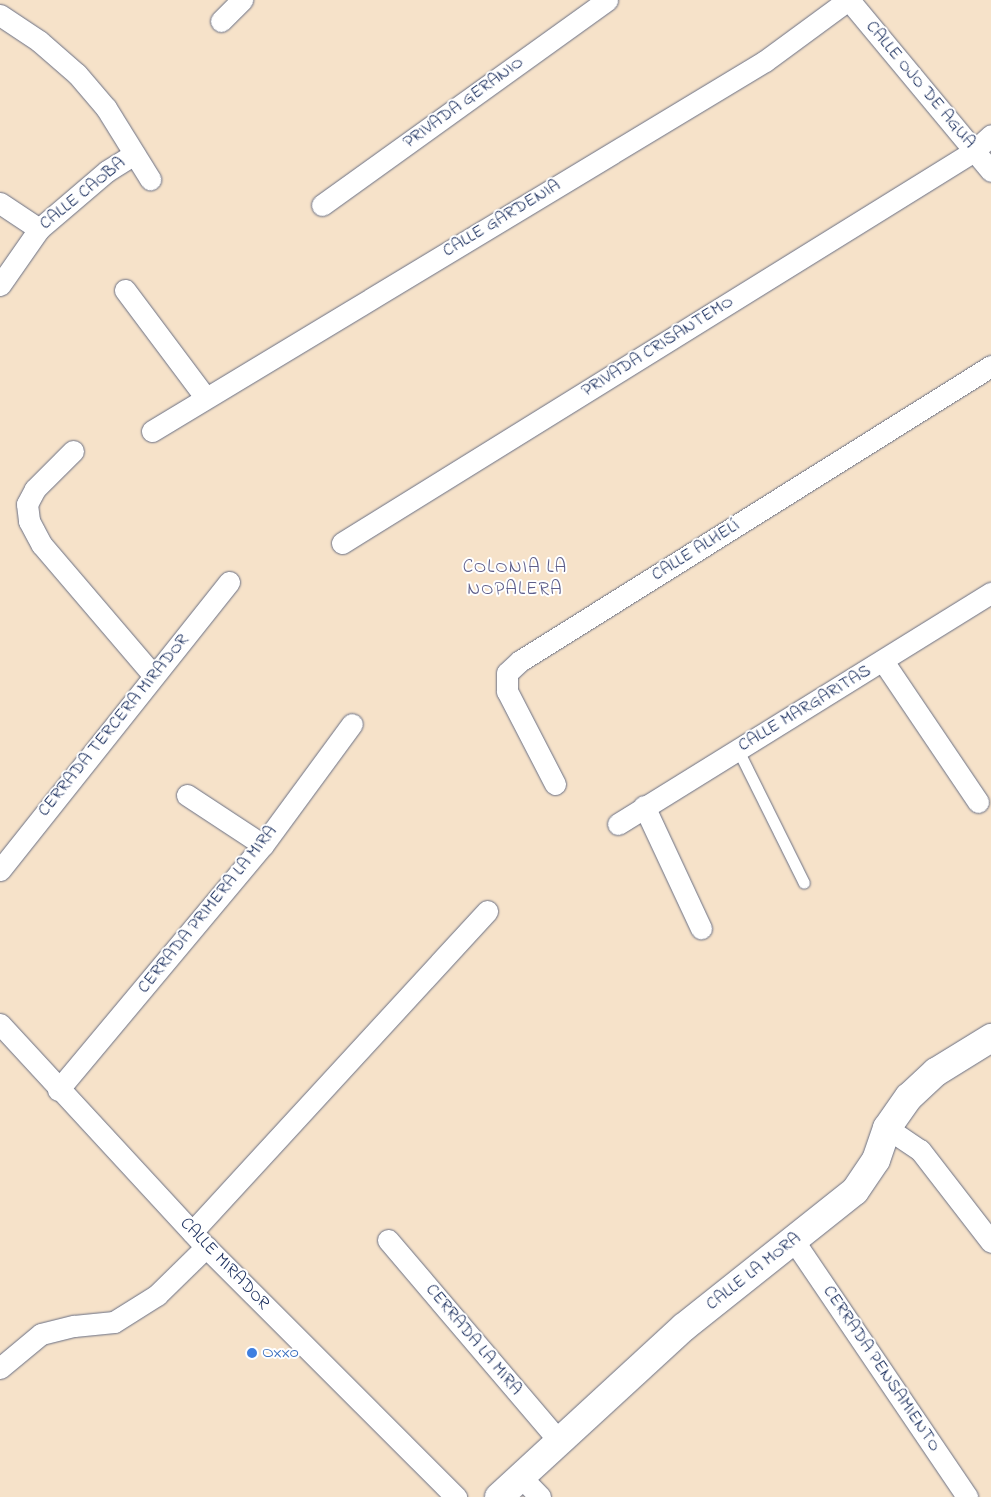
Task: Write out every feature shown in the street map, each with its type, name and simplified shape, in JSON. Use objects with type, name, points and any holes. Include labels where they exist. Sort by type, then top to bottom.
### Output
[{"type":"street","points":[[221,21],[242,0]]},
{"type":"street","name":"PRIVADA GERANIO","points":[[322,206],[607,0]]},
{"type":"street","name":"CALLE OJO DE AGUA","points":[[848,0],[991,171]]},
{"type":"street","name":"CALLE GARDENIA","points":[[152,430],[765,61],[848,0]]},
{"type":"street","points":[[0,15],[39,41],[77,74],[106,108],[150,179]]},
{"type":"street","name":"PRIVADA CRISANTEMO","points":[[342,543],[974,150],[991,135]]},
{"type":"street","name":"CALLE CAOBA","points":[[0,285],[39,229],[107,171],[134,154]]},
{"type":"street","points":[[0,203],[39,229]]},
{"type":"street","points":[[126,290],[205,397]]},
{"type":"street","name":"CALLE ALHELÍ","points":[[556,784],[507,691],[507,673],[520,661],[991,366]]},
{"type":"street","points":[[73,451],[35,489],[27,504],[29,521],[42,545],[154,676]]},
{"type":"street","name":"CERRADA TERCERA MIRADOR","points":[[0,870],[229,582]]},
{"type":"street","name":"CALLE MARGARITAS","points":[[618,824],[644,806],[991,593]]},
{"type":"street","points":[[883,661],[978,802]]},
{"type":"street","name":"CERRADA PRIMERA LA MIRA","points":[[58,1090],[263,845],[352,724]]},
{"type":"street","points":[[188,795],[263,845]]},
{"type":"street","points":[[644,806],[701,928]]},
{"type":"street","points":[[192,1232],[487,911]]},
{"type":"street","name":"CALLE MIRADOR","points":[[0,1024],[58,1090],[206,1247],[456,1497]]},
{"type":"street","name":"CALLE LA MORA","points":[[499,1497],[558,1440],[684,1327],[855,1191],[876,1160],[887,1128],[909,1097],[936,1072],[991,1038]]},
{"type":"street","points":[[887,1128],[920,1150],[989,1236]]},
{"type":"street","name":"CERRADA LA MIRA","points":[[388,1240],[558,1440]]},
{"type":"street","name":"CERRADA PENSAMIENTO","points":[[794,1241],[967,1497]]},
{"type":"street","points":[[0,1368],[41,1334],[74,1326],[114,1322],[157,1295],[206,1247]]},
{"type":"street","points":[[520,1476],[540,1497]]},
{"type":"lane","points":[[738,750],[804,883]]},
{"type":"place","name":"Oxxo","points":[[252,1353]]},
{"type":"district","name":"COLONIA LA NOPALERA","points":[[515,579]]}]
